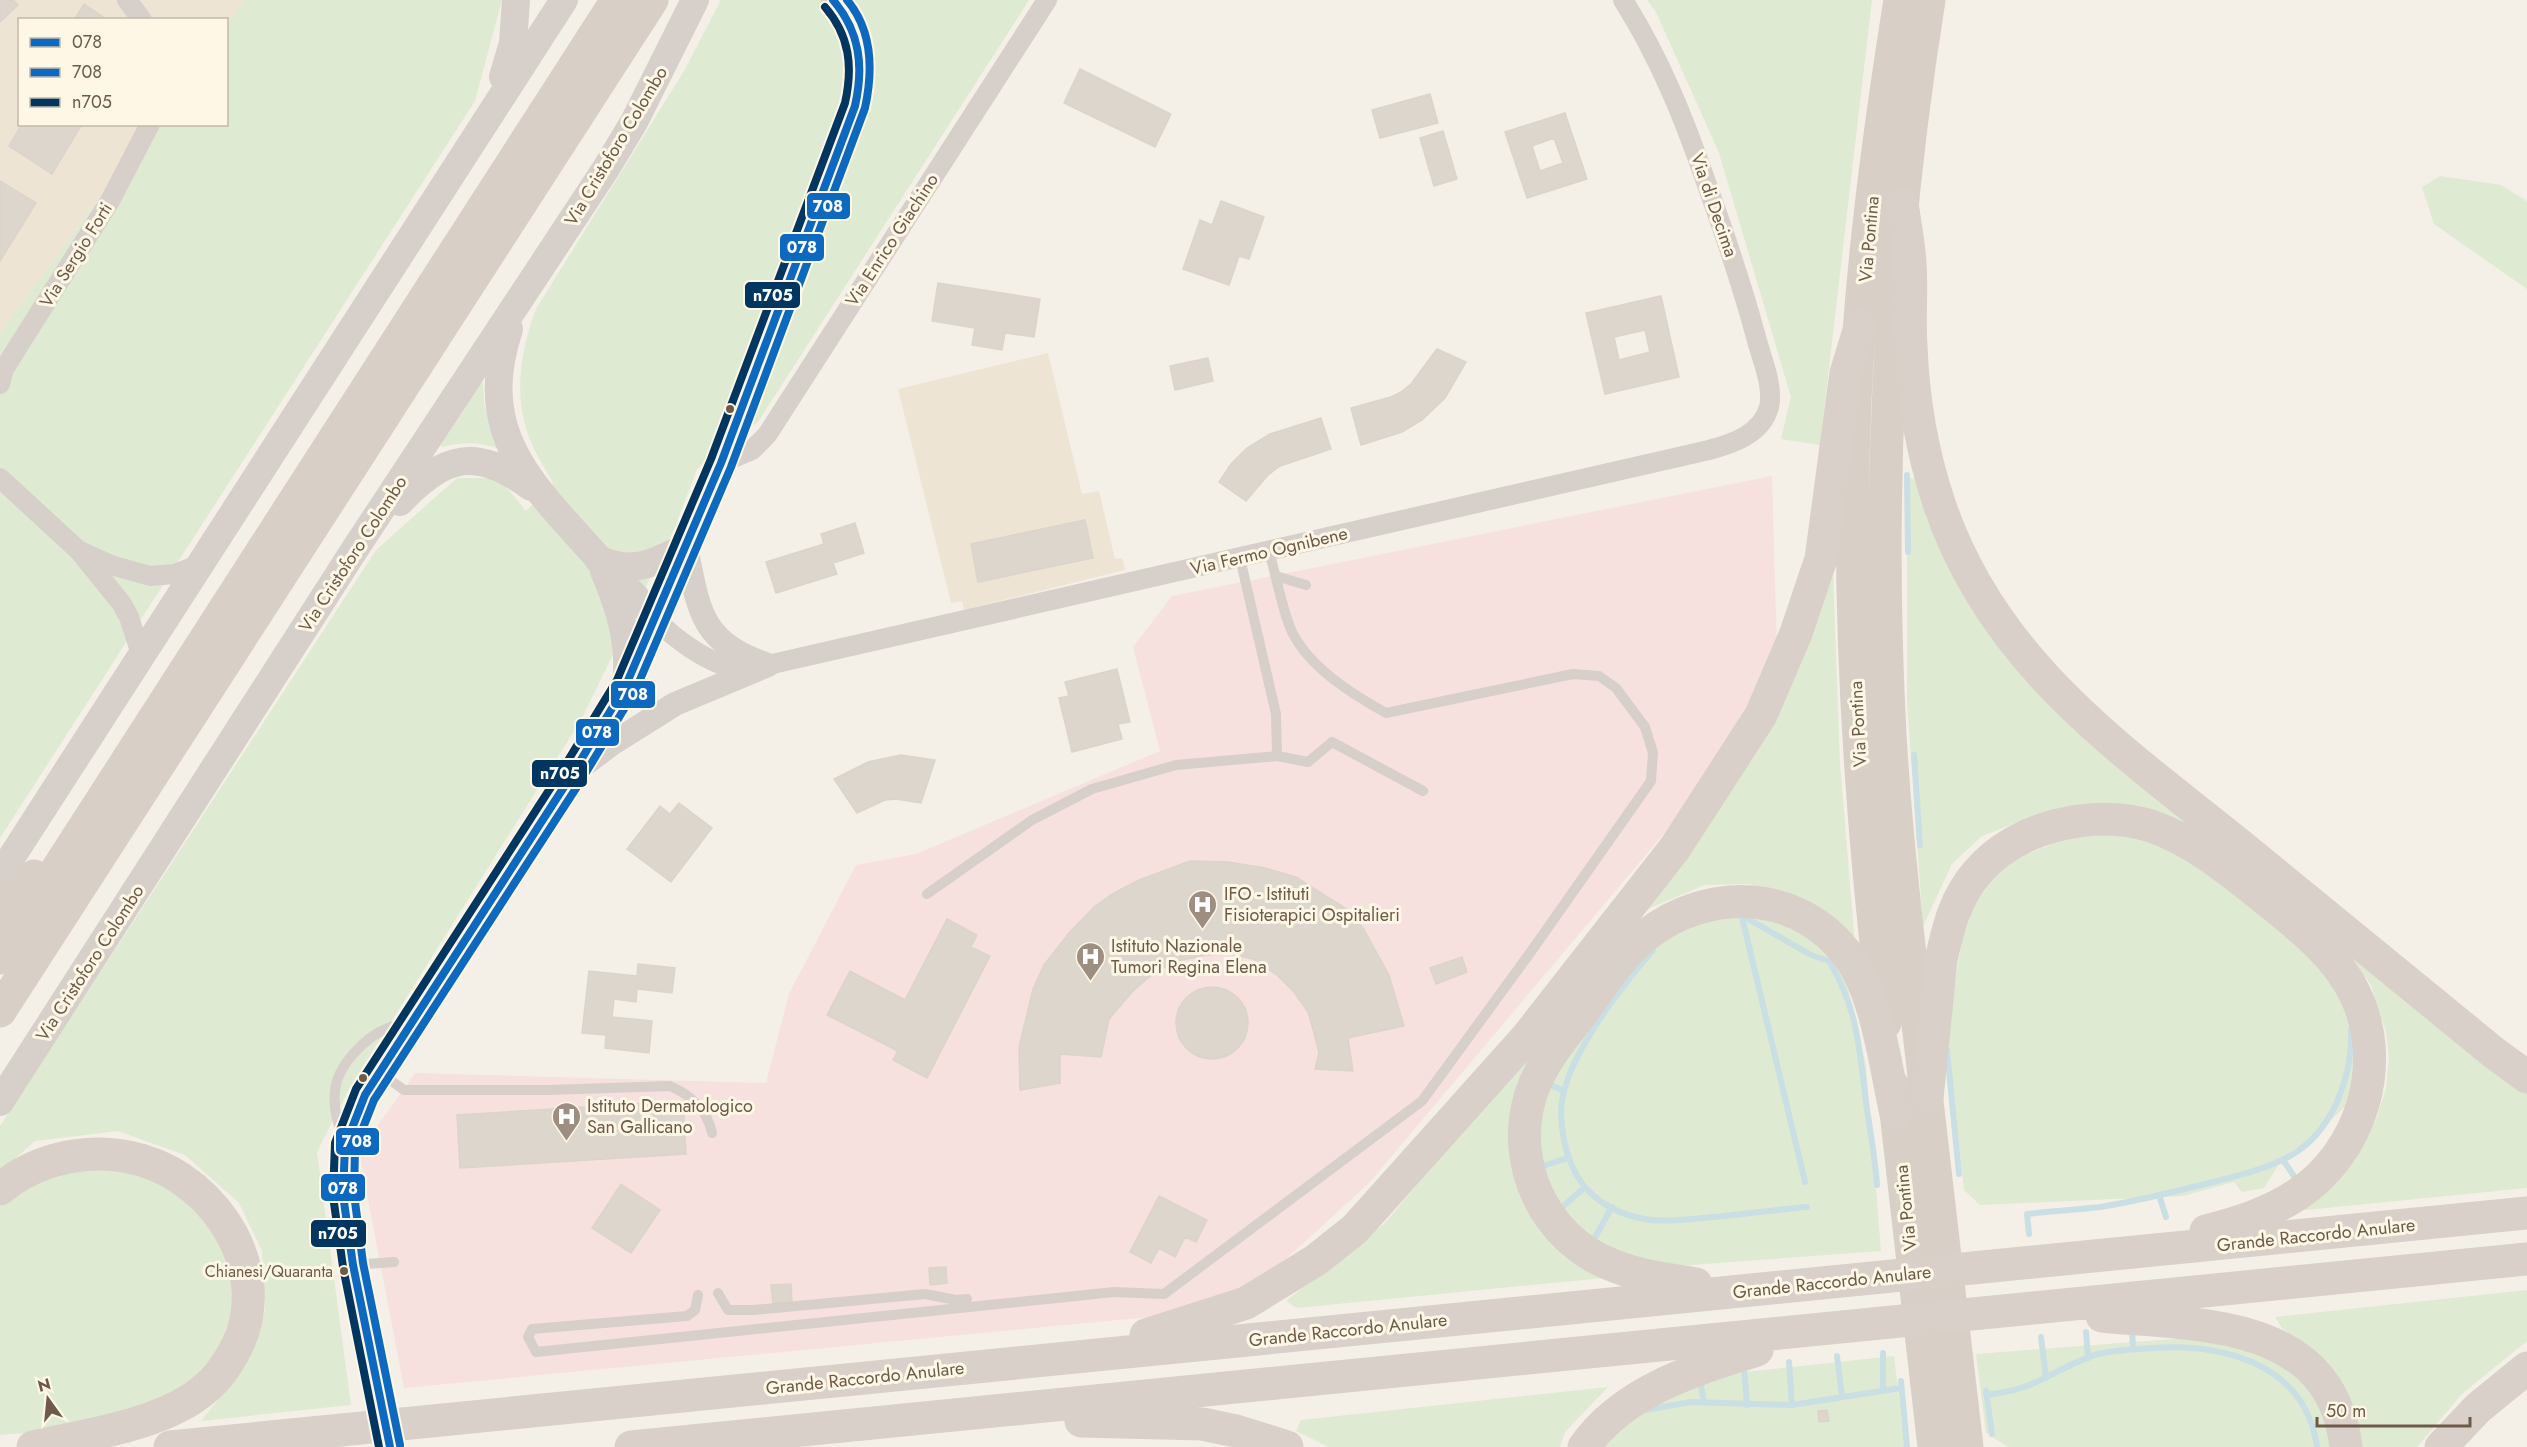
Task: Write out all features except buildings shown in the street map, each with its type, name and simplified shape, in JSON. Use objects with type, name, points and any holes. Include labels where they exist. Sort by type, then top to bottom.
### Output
[{"type":"highway","points":[[0,958],[617,0]]},
{"type":"highway","points":[[0,1011],[652,0]]},
{"type":"highway","name":"Via Pontina","points":[[1900,0],[1878,148],[1855,398],[1853,474],[1855,679],[1870,893],[1934,1447]]},
{"type":"highway","name":"Via Pontina","points":[[1929,0],[1908,140],[1886,417],[1887,658],[1892,767],[1901,876],[1967,1447]]},
{"type":"highway","points":[[1902,204],[1910,264],[1910,339],[1914,385],[1927,461],[1938,501],[1966,570],[1985,603],[2009,636],[2058,693],[2120,747],[2484,1045],[2527,1077]]},
{"type":"highway","points":[[1078,1357],[1246,1303],[1316,1260],[1355,1229],[1527,1037],[1675,848],[1761,715],[1796,633],[1821,559],[1845,381],[1861,324]]},
{"type":"highway","points":[[0,914],[105,796]]},
{"type":"highway","points":[[1927,1098],[1941,960],[1950,921],[1977,872],[2008,847],[2042,830],[2068,824],[2097,820],[2133,821],[2172,835],[2195,848],[2252,888],[2323,950],[2352,988],[2363,1013],[2370,1046],[2371,1061],[2365,1100],[2350,1136],[2332,1164],[2297,1195],[2276,1207],[2238,1222],[2122,1254]]},
{"type":"highway","points":[[1794,1286],[1697,1284],[1651,1276],[1621,1268],[1597,1258],[1566,1236],[1541,1203],[1531,1181],[1525,1155],[1527,1108],[1531,1092],[1549,1057],[1620,962],[1646,936],[1677,917],[1707,906],[1736,901],[1770,904],[1788,909],[1810,920],[1832,938],[1850,958],[1860,976],[1873,1013],[1896,1114]]},
{"type":"highway","points":[[0,1189],[24,1172],[60,1159],[106,1154],[142,1160],[176,1176],[210,1204],[222,1219],[242,1254],[249,1283],[248,1309],[241,1337],[227,1365],[207,1388],[155,1416],[33,1447]]},
{"type":"highway","name":"Grande Raccordo Anulare","points":[[170,1447],[2527,1214]]},
{"type":"highway","points":[[631,1447],[2527,1259]]},
{"type":"highway","points":[[2023,1310],[2219,1328],[2264,1338],[2302,1361],[2319,1379],[2337,1411],[2346,1447]]},
{"type":"highway","points":[[1584,1447],[1601,1426],[1616,1413],[1664,1383],[1709,1365],[1839,1328]]},
{"type":"highway","points":[[2440,1447],[2478,1408],[2527,1368]]},
{"type":"highway","points":[[924,1418],[1184,1423],[1236,1431],[1287,1447]]},
{"type":"main road","points":[[493,109],[510,57],[516,0]]},
{"type":"main road","points":[[0,875],[564,0]]},
{"type":"main road","name":"Via Cristoforo Colombo","points":[[0,1102],[355,549],[516,307],[634,122],[696,0]]},
{"type":"main road","points":[[516,307],[501,361],[498,396],[507,439],[538,492],[656,619]]},
{"type":"main road","points":[[355,549],[416,486],[433,472],[450,464],[476,461],[497,465],[538,492]]},
{"type":"main road","points":[[598,558],[613,565],[637,567],[655,562],[686,547]]},
{"type":"main road","points":[[598,558],[624,627],[628,657],[626,685]]},
{"type":"street","points":[[127,0],[140,18]]},
{"type":"street","points":[[390,1447],[353,1265],[342,1172],[345,1146],[358,1108],[379,1072],[573,773],[626,685],[656,619],[721,464],[849,125],[860,88],[862,67],[859,47],[846,17],[833,0]]},
{"type":"street","name":"Via Enrico Giachino","points":[[721,464],[752,450],[767,435],[1047,0]]},
{"type":"street","name":"Via di Decima","points":[[1623,0],[1641,27],[1676,100],[1739,275],[1768,385],[1770,404],[1762,420]]},
{"type":"street","name":"Via Sergio Forti","points":[[1,375],[110,201],[149,126]]},
{"type":"street","name":"Via Fermo Ognibene","points":[[656,619],[672,635],[722,665],[738,669],[768,665],[1726,446],[1744,437],[1762,420]]},
{"type":"street","points":[[2,475],[78,550],[122,604],[129,616],[141,654]]},
{"type":"street","points":[[686,547],[697,597],[709,628],[738,652],[768,665]]},
{"type":"street","points":[[78,550],[120,568],[150,576],[175,574],[200,564]]},
{"type":"street","points":[[573,773],[613,743],[675,704],[768,665]]},
{"type":"lane","points":[[698,1295],[694,1310],[687,1316],[532,1329],[528,1337],[536,1352],[1114,1292],[1164,1294],[1422,1101],[1651,781],[1653,753],[1645,727],[1616,688],[1599,676],[1573,674],[1386,712],[1377,708],[1314,663],[1293,632],[1269,551]]},
{"type":"lane","points":[[1240,558],[1276,714],[1277,756]]},
{"type":"lane","points":[[1276,576],[1306,585]]},
{"type":"lane","points":[[927,894],[1032,820],[1092,789],[1176,765],[1277,756],[1308,762],[1332,742],[1423,791]]},
{"type":"lane","points":[[345,1146],[334,1102],[335,1089],[340,1075],[356,1051],[380,1031],[411,1022]]},
{"type":"lane","points":[[379,1072],[404,1090],[670,1086],[688,1094],[709,1120],[712,1133]]},
{"type":"lane","points":[[353,1265],[393,1262]]},
{"type":"lane","points":[[718,1293],[728,1310],[736,1310],[925,1294],[956,1300],[1109,1285],[1114,1292]]},
{"type":"shaded area","points":[[0,0],[244,0],[228,23],[228,18],[18,18],[18,126],[152,126],[0,333]]},
{"type":"shaded area","points":[[1048,353],[1082,494],[1099,491],[1115,559],[1122,558],[1125,570],[964,610],[962,601],[951,603],[898,389]]},
{"type":"shaded area","name":"IFO - Istituti Fisioterapici Ospitalieri","points":[[1772,476],[1777,653],[1731,740],[1688,805],[1369,1183],[1286,1259],[1246,1286],[1149,1317],[404,1388],[359,1152],[415,1073],[766,1083],[789,994],[856,865],[916,854],[1160,751],[1133,647],[1172,596]]},
{"type":"green space","points":[[244,0],[502,0],[475,101],[0,838],[0,333],[152,126],[228,126],[228,23]]},
{"type":"green space","points":[[721,0],[1029,0],[758,422],[697,469],[675,527],[581,720],[350,1087],[317,1152],[351,1405],[201,1421],[238,1374],[265,1310],[262,1251],[239,1203],[185,1155],[118,1131],[35,1141],[0,1172],[0,1126],[376,550],[457,478],[499,478],[526,511],[553,483],[534,449],[522,413],[521,368],[536,309],[684,71]]},
{"type":"green space","points":[[1647,0],[1872,0],[1820,445],[1781,439],[1791,397],[1719,153],[1656,12]]},
{"type":"green space","points":[[2440,176],[2501,185],[2527,201],[2527,289],[2434,224],[2422,187]]},
{"type":"green space","points":[[480,382],[483,383],[484,404],[497,448],[470,443],[443,447],[440,445]]},
{"type":"green space","points":[[1907,477],[1921,482],[1951,562],[2216,842],[2161,813],[2098,803],[2034,816],[1982,836],[1952,864],[1923,926],[1907,701]]},
{"type":"green space","points":[[1832,544],[1840,763],[1856,956],[1815,908],[1785,891],[1748,884],[1705,885],[1636,914],[1714,813]]},
{"type":"green space","points":[[2126,831],[2199,857],[2349,991],[2362,1065],[2346,1106],[2290,1157],[2281,1161],[2264,1188],[2242,1192],[2234,1182],[2183,1196],[1980,1205],[1964,1190],[1947,1035],[1965,921],[1977,900],[2009,861],[2080,833]]},
{"type":"green space","points":[[1691,917],[1792,919],[1829,953],[1847,984],[1866,1065],[1881,1251],[1677,1266],[1608,1250],[1577,1229],[1551,1193],[1540,1152],[1536,1114],[1554,1065],[1646,948]]},
{"type":"green space","points":[[2336,937],[2527,1084],[2527,1188],[2286,1212],[2356,1157],[2376,1120],[2386,1088],[2389,1058],[2386,1032],[2371,985]]},
{"type":"green space","points":[[1531,1047],[1515,1143],[1604,1278],[1297,1308],[1286,1301],[1385,1223]]},
{"type":"green space","points":[[88,1163],[160,1176],[215,1228],[239,1291],[214,1363],[162,1404],[60,1430],[0,1435],[0,1206],[43,1179]]},
{"type":"green space","points":[[2527,1290],[2527,1341],[2462,1394],[2417,1447],[2355,1447],[2353,1419],[2332,1368],[2282,1328],[2275,1317]]},
{"type":"green space","points":[[2212,1336],[2254,1345],[2303,1377],[2325,1418],[2331,1447],[2008,1447],[1986,1433],[1976,1354]]},
{"type":"green space","points":[[1894,1356],[1905,1447],[1594,1447],[1660,1394],[1726,1374]]},
{"type":"green space","points":[[1608,1387],[1565,1432],[1560,1447],[1329,1447],[1296,1431],[1301,1420]]},
{"type":"waterway","points":[[1907,475],[1908,552]]},
{"type":"waterway","points":[[1914,755],[1920,845]]},
{"type":"waterway","points":[[1743,916],[1811,955],[1829,961],[1839,979],[1856,1029],[1877,1185]]},
{"type":"waterway","points":[[1742,917],[1805,1182]]},
{"type":"waterway","points":[[1653,950],[1598,1021],[1575,1062],[1567,1082],[1561,1109],[1563,1135],[1567,1152],[1578,1177],[1590,1193],[1606,1205],[1625,1214],[1651,1220],[1686,1220],[1807,1207]]},
{"type":"waterway","points":[[2029,1234],[2027,1214],[2129,1202],[2259,1169],[2298,1151],[2322,1127],[2339,1097],[2349,1063],[2351,1029]]},
{"type":"waterway","points":[[1947,1050],[1959,1174]]},
{"type":"waterway","points":[[1547,1083],[1564,1091]]},
{"type":"waterway","points":[[1540,1167],[1568,1158]]},
{"type":"waterway","points":[[2283,1160],[2294,1176]]},
{"type":"waterway","points":[[1561,1208],[1585,1187]]},
{"type":"waterway","points":[[2159,1195],[2166,1217]]},
{"type":"waterway","points":[[1594,1239],[1612,1207]]},
{"type":"waterway","points":[[2132,1329],[2133,1349]]},
{"type":"waterway","points":[[2086,1332],[2088,1358]]},
{"type":"waterway","points":[[2041,1337],[2046,1378]]},
{"type":"waterway","points":[[1987,1395],[2022,1388],[2098,1354],[2168,1347],[2225,1353],[2252,1362],[2275,1375],[2295,1393],[2309,1417],[2317,1447]]},
{"type":"waterway","points":[[1883,1353],[1883,1391]]},
{"type":"waterway","points":[[1837,1356],[1842,1397]]},
{"type":"waterway","points":[[1789,1362],[1792,1405]]},
{"type":"waterway","points":[[1744,1368],[1747,1405]]},
{"type":"waterway","points":[[1700,1380],[1704,1403]]},
{"type":"waterway","points":[[1901,1381],[1907,1447]]},
{"type":"waterway","points":[[1645,1410],[1691,1402],[1792,1405],[1901,1388]]},
{"type":"waterway","points":[[1986,1391],[1992,1434]]},
{"type":"transit line","name":"078","points":[[390,1447],[353,1265],[343,1195],[345,1146],[365,1095],[573,773],[626,685],[721,463],[855,106],[859,77],[858,50],[849,24],[833,0]]},
{"type":"transit line","name":"708","points":[[400,1445],[363,1263],[354,1194],[355,1148],[374,1100],[582,779],[636,689],[731,467],[865,108],[868,94],[869,52],[862,25],[847,0]]},
{"type":"transit line","name":"n705","points":[[379,1447],[343,1267],[333,1196],[335,1143],[356,1089],[564,767],[617,680],[711,459],[845,103],[849,77],[847,52],[840,29],[825,7]]},
{"type":"place","name":"IFO - Istituti Fisioterapici Ospitalieri","points":[[1203,930]]},
{"type":"place","name":"Istituto Nazionale Tumori Regina Elena","points":[[1090,982]]},
{"type":"place","name":"Istituto Dermatologico San Gallicano","points":[[566,1142]]},
{"type":"place","name":"Chianesi/Quaranta","points":[[344,1271]]}]
